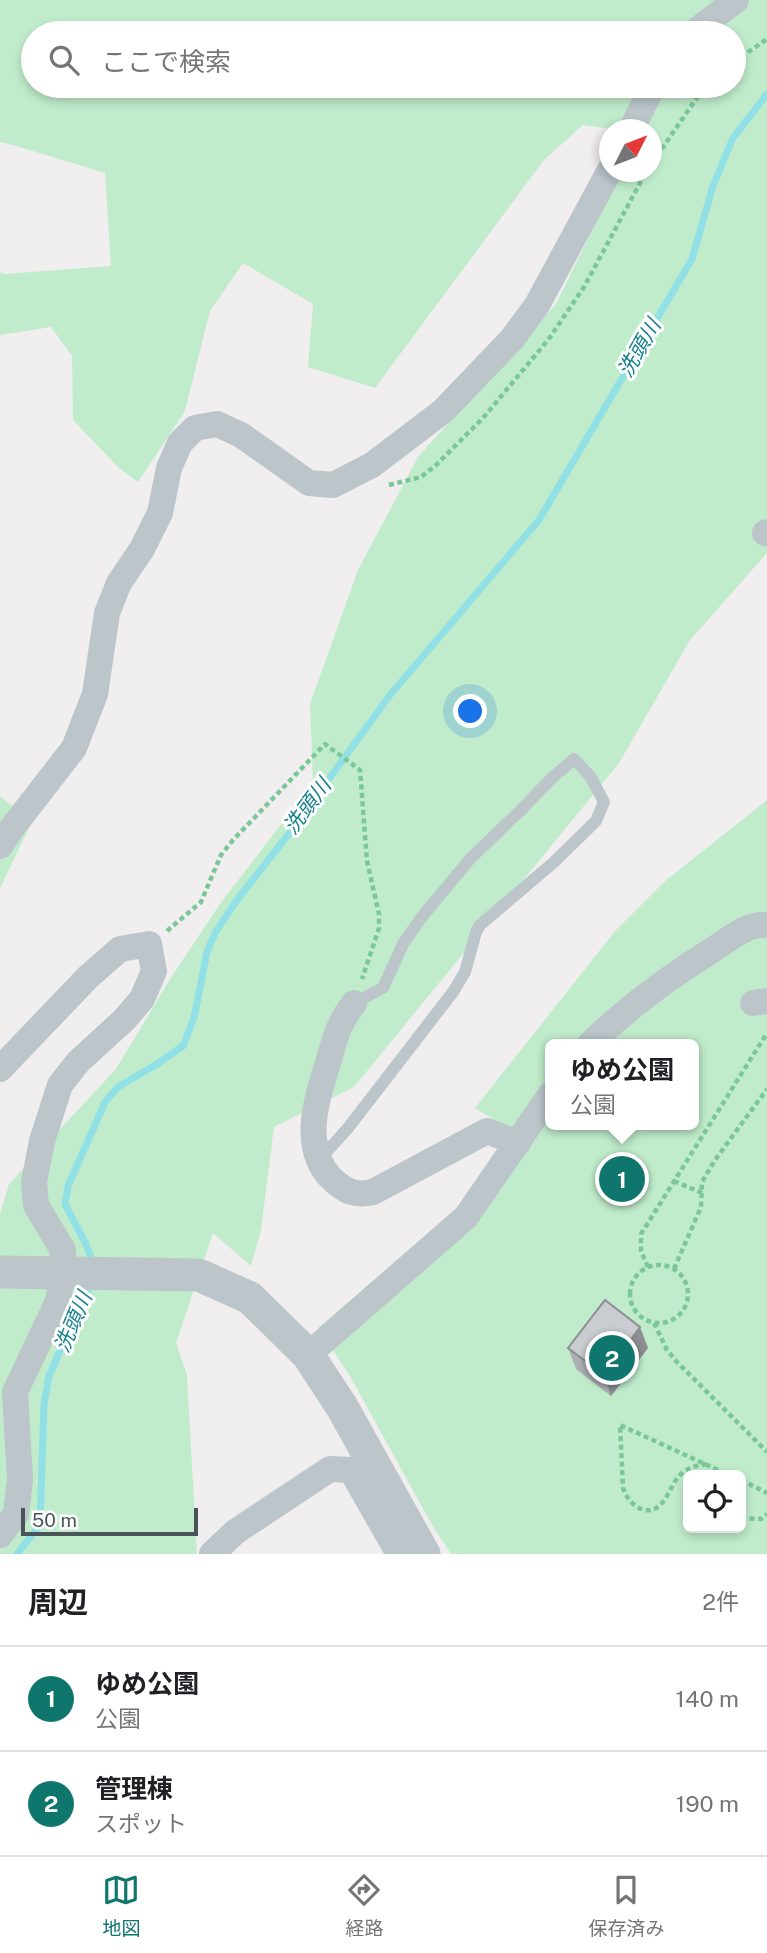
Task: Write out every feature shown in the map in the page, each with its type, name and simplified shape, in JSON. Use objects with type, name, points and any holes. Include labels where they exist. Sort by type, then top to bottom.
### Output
[{"type":"street","points":[[709,21],[736,0]]},
{"type":"street","points":[[636,119],[647,98]]},
{"type":"street","points":[[0,846],[74,748],[95,694],[107,613],[119,583],[142,549],[160,513],[169,468],[180,443],[195,428],[217,424],[241,435],[309,483],[333,485],[372,465],[443,411],[512,339],[537,305],[604,182]]},
{"type":"street","points":[[595,1039],[663,982],[744,930],[767,925]]},
{"type":"street","points":[[0,1069],[88,977],[120,949],[149,944],[154,971],[142,999],[124,1020],[78,1062],[60,1085],[43,1141],[34,1182],[36,1205],[63,1250],[59,1299],[15,1392],[20,1480],[16,1514],[0,1535]]},
{"type":"street","points":[[354,1003],[341,1023],[315,1102],[314,1145],[329,1176],[342,1188],[361,1195],[373,1192],[488,1131],[518,1143]]},
{"type":"street","points":[[308,1355],[466,1217],[545,1102]]},
{"type":"street","points":[[0,1272],[199,1276],[250,1298],[308,1355],[342,1407],[424,1554]]},
{"type":"street","points":[[212,1554],[235,1532],[330,1469],[351,1470],[399,1554]]},
{"type":"lane","points":[[319,1160],[348,1128],[453,992],[465,972],[480,925],[596,821],[604,802],[590,776],[574,759],[553,776],[470,859],[437,898],[403,944],[383,988],[354,1003]]},
{"type":"path","points":[[746,54],[767,39]]},
{"type":"path","points":[[662,148],[697,98]]},
{"type":"path","points":[[149,944],[201,901],[221,855],[325,744],[360,770],[362,816],[379,914],[379,928],[354,1003]]},
{"type":"path","points":[[649,1267],[641,1251],[641,1234],[767,1033]]},
{"type":"path","points":[[674,1269],[701,1207],[702,1182],[767,1089]]},
{"type":"path","points":[[674,1181],[702,1193]]},
{"type":"path","points":[[663,1265],[674,1269],[687,1287],[688,1299],[684,1310],[666,1323],[643,1320],[630,1301],[634,1279],[649,1267],[663,1265]]},
{"type":"path","points":[[654,1323],[667,1350],[677,1362],[767,1451]]},
{"type":"path","points":[[704,1464],[681,1474],[661,1504],[645,1510],[638,1508],[626,1496],[623,1488],[620,1425],[718,1470]]},
{"type":"path","points":[[704,1464],[705,1470]]},
{"type":"path","points":[[746,1482],[767,1493]]},
{"type":"path","points":[[746,1518],[761,1519],[767,1514]]},
{"type":"green space","points":[[0,0],[767,0],[767,553],[690,640],[619,763],[354,1087],[274,1127],[261,1230],[251,1266],[213,1233],[176,1343],[187,1375],[197,1554],[0,1554],[0,1214],[9,1184],[116,1069],[172,976],[222,901],[313,783],[310,704],[358,570],[418,457],[556,304],[607,200],[611,182],[662,182],[662,119],[599,119],[599,127],[583,125],[544,160],[375,388],[308,367],[313,304],[243,263],[210,311],[185,411],[138,482],[119,468],[73,420],[72,356],[51,327],[0,335],[0,272],[5,274],[111,266],[105,173],[0,142]]},
{"type":"green space","points":[[0,796],[32,822],[0,888]]},
{"type":"green space","points":[[767,800],[767,1554],[451,1554],[432,1525],[350,1376],[318,1328],[457,1208],[498,1150],[509,1129],[475,1108],[616,930],[665,881]]},
{"type":"building","points":[[605,1300],[640,1327],[604,1375],[568,1348]]},
{"type":"waterway","name":"洗頭川","points":[[93,1263],[65,1204],[68,1186],[105,1102],[118,1087],[183,1046],[194,1018],[207,952],[215,933],[237,900],[390,695],[539,520],[692,259],[713,186],[733,138],[767,94]]},
{"type":"waterway","name":"洗頭川","points":[[17,1554],[40,1525],[44,1405],[49,1376],[77,1312],[87,1296],[89,1282]]},
{"type":"place","name":"ゆめ公園","points":[[622,1179]]},
{"type":"place","name":"管理棟","points":[[612,1358]]}]
